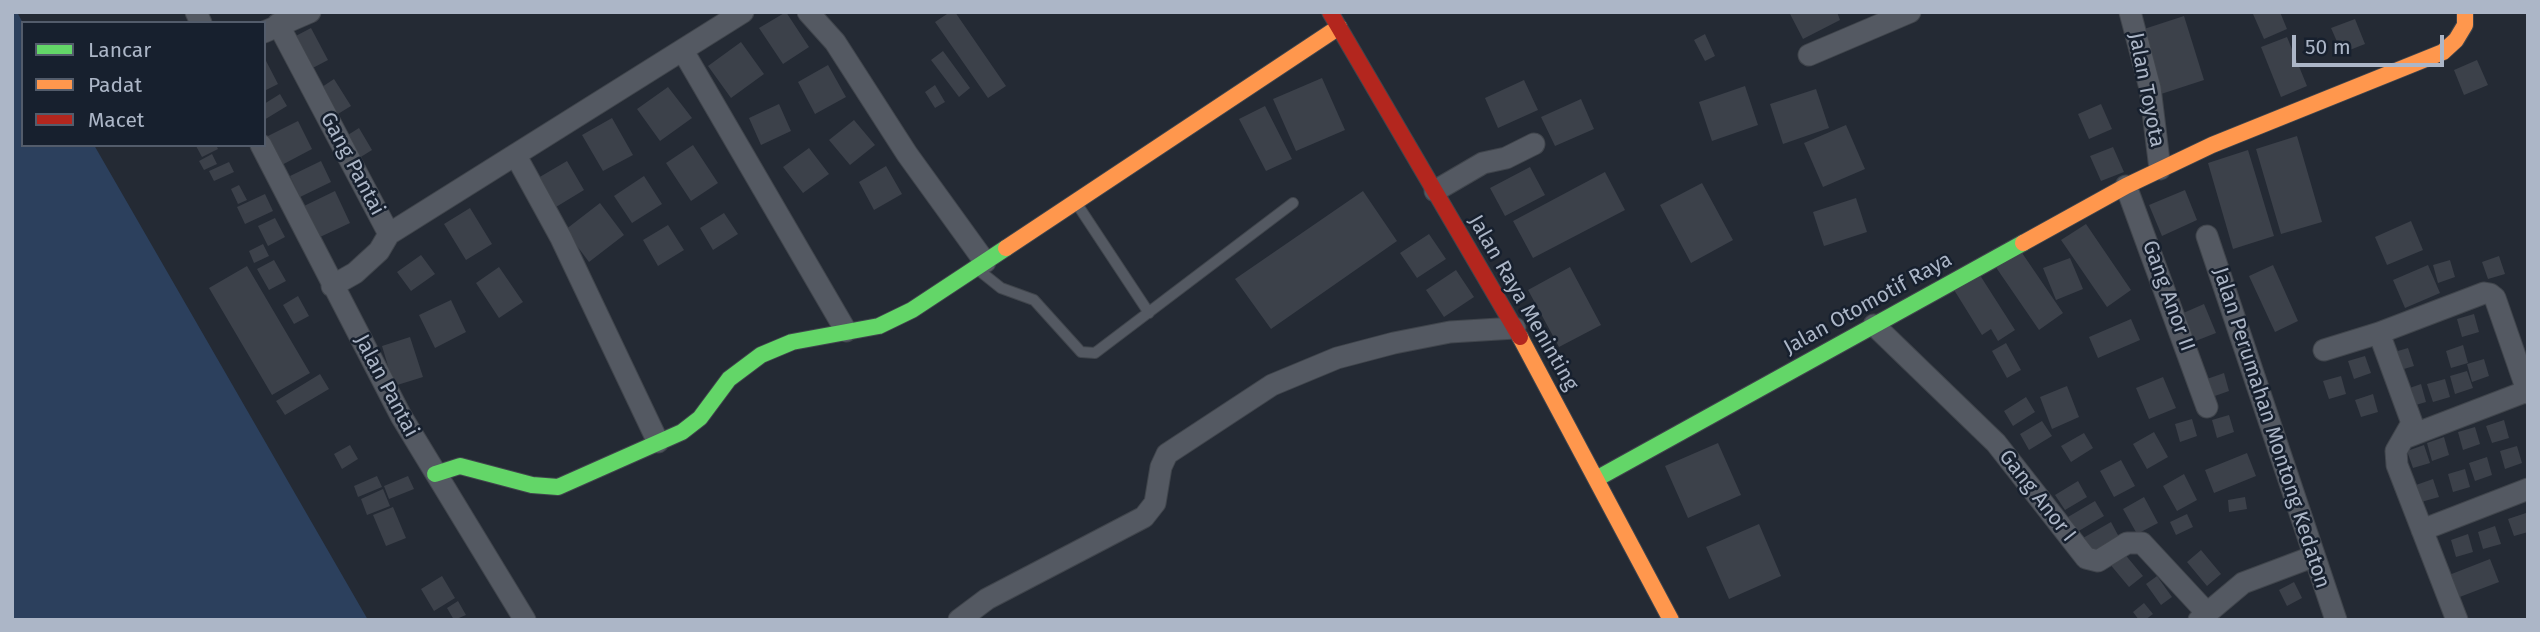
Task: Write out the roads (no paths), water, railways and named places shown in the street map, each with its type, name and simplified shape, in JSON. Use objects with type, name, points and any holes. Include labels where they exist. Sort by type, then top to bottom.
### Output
[{"type":"main road","name":"Jalan Otomotif Raya","points":[[1598,478],[2126,186],[2160,169],[2436,56],[2456,40],[2465,25],[2465,12]]},
{"type":"main road","points":[[435,474],[452,466],[460,466],[551,488],[565,485],[692,426],[729,379],[761,355],[793,342],[879,326],[901,315],[1075,201],[1335,19]]},
{"type":"main road","name":"Jalan Raya Meninting","points":[[1335,19],[1598,478],[1671,620]]},
{"type":"street","points":[[271,28],[310,12]]},
{"type":"street","points":[[389,234],[743,12]]},
{"type":"street","points":[[808,12],[835,43],[981,265]]},
{"type":"street","points":[[1809,55],[1910,12]]},
{"type":"street","name":"Jalan Toyota","points":[[2130,12],[2150,88],[2160,169]]},
{"type":"street","name":"Gang Pantai","points":[[271,28],[389,234],[379,251],[355,273],[332,286]]},
{"type":"street","points":[[683,51],[846,331]]},
{"type":"street","points":[[1435,191],[1483,163],[1506,158],[1534,144]]},
{"type":"street","name":"Jalan Pantai","points":[[262,147],[332,286],[435,474],[525,620]]},
{"type":"street","points":[[516,156],[561,238],[658,442]]},
{"type":"street","name":"Gang Anor II","points":[[2126,186],[2207,407]]},
{"type":"street","name":"Jalan Perumahan Montong Kedaton","points":[[2207,236],[2312,557],[2336,620]]},
{"type":"street","points":[[2324,350],[2379,333],[2484,293],[2495,298],[2527,393],[2407,436]]},
{"type":"street","name":"Gang Anor I","points":[[1874,325],[1988,434],[2088,559],[2100,560],[2127,543],[2142,543],[2203,616]]},
{"type":"street","points":[[959,620],[987,599],[1144,517],[1155,503],[1161,467],[1167,454],[1272,385],[1337,358],[1394,343],[1450,332],[1514,328]]},
{"type":"street","points":[[2379,333],[2412,423],[2396,452],[2397,465],[2457,620]]},
{"type":"street","points":[[2423,530],[2528,489]]},
{"type":"street","points":[[2203,616],[2232,590],[2255,576],[2312,557]]},
{"type":"lane","points":[[1075,201],[1149,313]]},
{"type":"lane","points":[[981,265],[1001,288],[1034,300],[1081,352],[1095,353],[1293,203]]},
{"type":"water","points":[[12,12],[17,12],[22,21],[21,147],[95,147],[368,620],[12,620]]}]
